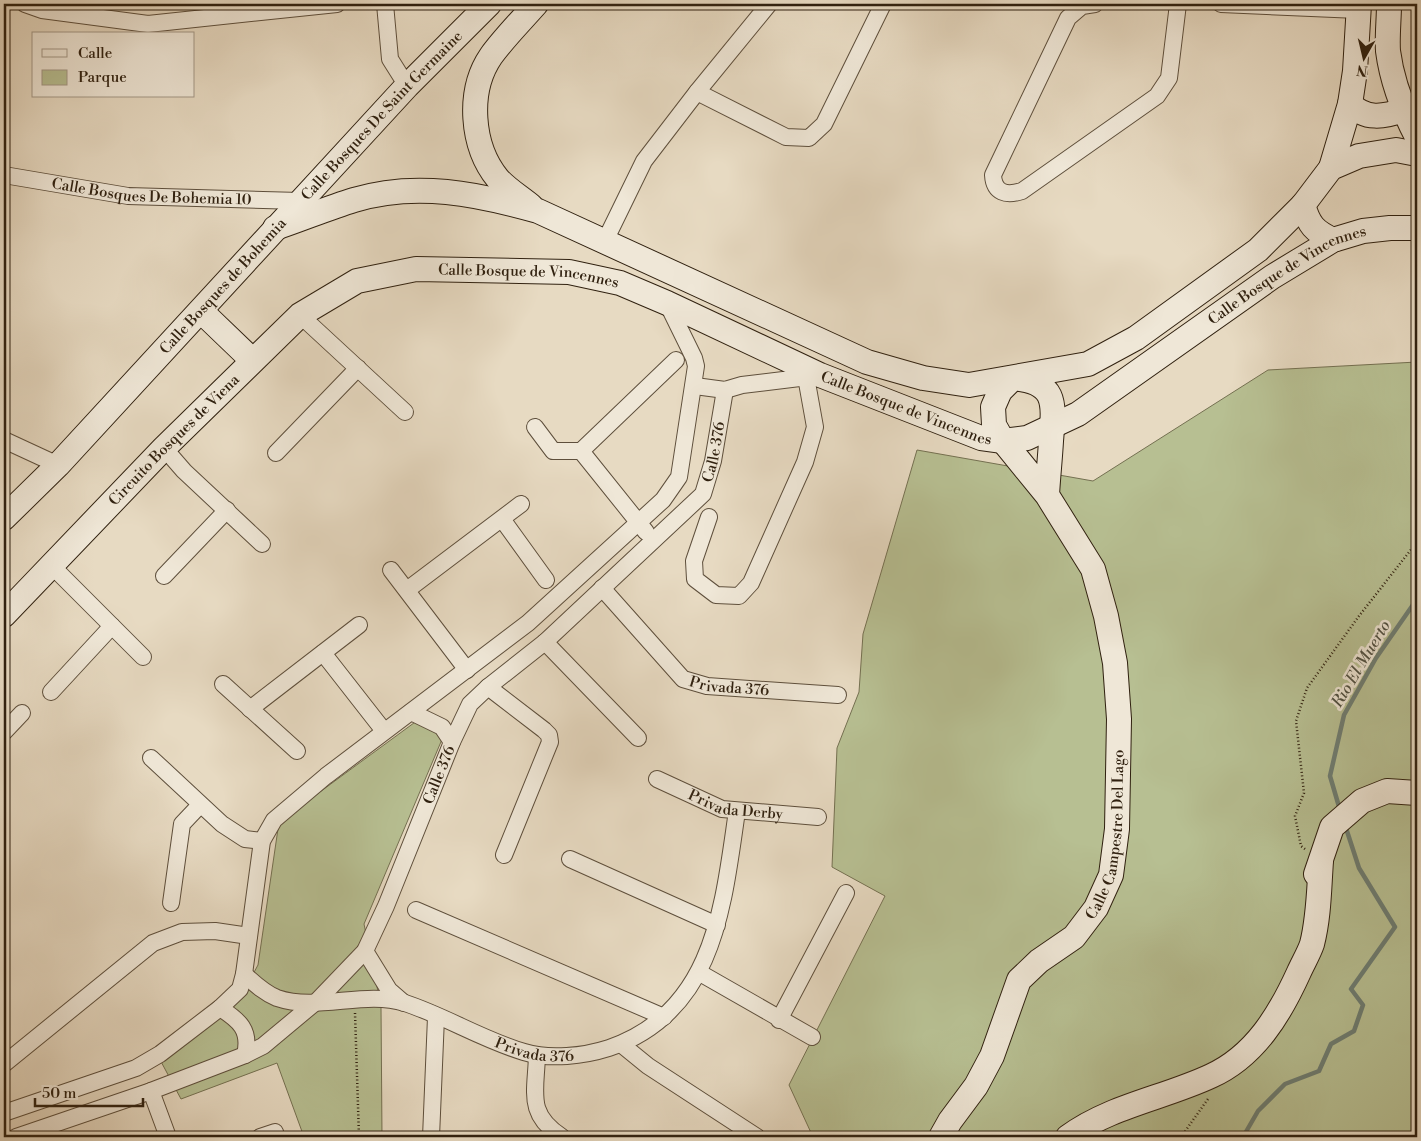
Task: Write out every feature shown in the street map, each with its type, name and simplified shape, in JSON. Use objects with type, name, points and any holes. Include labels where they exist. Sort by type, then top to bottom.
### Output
[{"type":"main road","name":"Calle Bosques De Saint Germaine","points":[[276,228],[407,86],[489,4]]},
{"type":"main road","points":[[536,4],[490,57],[476,87],[476,123],[483,156],[498,179],[538,212]]},
{"type":"main road","points":[[1389,4],[1388,50],[1403,110],[1417,137]]},
{"type":"main road","points":[[1331,168],[1350,104],[1359,7]]},
{"type":"main road","points":[[1350,104],[1357,112],[1369,116],[1387,116],[1403,110]]},
{"type":"main road","points":[[1331,168],[1360,156],[1396,150],[1417,154]]},
{"type":"main road","name":"Calle Bosque de Vincennes","points":[[538,212],[867,362],[923,378],[969,385],[1088,364],[1136,338],[1258,250],[1303,205],[1331,168]]},
{"type":"main road","name":"Calle Bosques de Bohemia","points":[[4,518],[58,465],[276,228],[356,199],[400,191],[446,191],[492,198],[538,212]]},
{"type":"main road","points":[[1303,205],[1307,220],[1318,233],[1334,240]]},
{"type":"main road","name":"Calle Bosque de Vincennes","points":[[357,281],[416,269],[569,272],[620,283],[667,303],[813,376],[981,438],[1003,441],[1026,438],[1078,414],[1272,277],[1334,240],[1362,231],[1417,228]]},
{"type":"main road","name":"Circuito Bosques de Viena","points":[[4,615],[164,448],[252,360],[300,316],[357,281]]},
{"type":"main road","points":[[201,311],[252,360]]},
{"type":"main road","points":[[1013,378],[1031,380],[1046,391],[1054,408],[1047,495]]},
{"type":"main road","name":"Calle Campestre Del Lago","points":[[941,1137],[950,1121],[976,1086],[992,1056],[1019,980],[1039,961],[1074,937],[1096,908],[1112,875],[1117,829],[1119,728],[1116,663],[1106,616],[1093,568],[1047,495],[1003,441],[994,425],[993,407],[1000,391],[1013,378]]},
{"type":"main road","points":[[1068,1137],[1111,1113],[1212,1076],[1238,1060],[1257,1043],[1289,993],[1296,938],[1304,904],[1332,826],[1362,801],[1387,792],[1417,793]]},
{"type":"street","points":[[24,4],[42,10],[148,24],[338,4]]},
{"type":"street","points":[[385,4],[390,59],[407,86]]},
{"type":"street","points":[[605,241],[644,161],[696,92],[769,4]]},
{"type":"street","points":[[696,92],[786,137],[808,138],[824,124],[883,4]]},
{"type":"street","points":[[1095,4],[1082,6],[1068,18],[993,174],[994,184],[1000,192],[1011,194],[1022,192],[1157,96],[1169,78],[1178,4]]},
{"type":"street","points":[[1221,4],[1359,7]]},
{"type":"street","name":"Calle Bosques De Bohemia 10","points":[[4,175],[128,196],[300,201]]},
{"type":"street","name":"Calle 376","points":[[4,1113],[136,1068],[160,1054],[220,1008],[240,989],[244,974],[262,841],[274,820],[291,804],[384,731],[528,623],[663,500],[679,477],[694,386],[696,362],[667,303]]},
{"type":"street","points":[[300,316],[405,412]]},
{"type":"street","points":[[536,428],[553,451],[581,452],[676,360]]},
{"type":"street","points":[[276,453],[358,368]]},
{"type":"street","points":[[694,386],[725,390],[742,385],[813,376],[815,427],[805,462],[751,583],[739,596],[716,595],[695,579],[694,561],[709,517]]},
{"type":"street","name":"Calle 376","points":[[16,1137],[152,1091],[245,1055],[263,1046],[317,1001],[365,951],[386,906],[452,742],[470,704],[488,687],[545,642],[703,494],[713,461],[725,390]]},
{"type":"street","points":[[4,440],[58,465]]},
{"type":"street","points":[[164,448],[184,471],[262,544]]},
{"type":"street","points":[[581,452],[653,542]]},
{"type":"street","points":[[407,590],[521,504]]},
{"type":"street","points":[[164,576],[227,510]]},
{"type":"street","points":[[502,519],[546,580]]},
{"type":"street","points":[[52,566],[143,657]]},
{"type":"street","points":[[391,570],[467,670]]},
{"type":"street","name":"Privada 376","points":[[602,588],[683,679],[707,686],[838,695]]},
{"type":"street","points":[[51,692],[112,626]]},
{"type":"street","points":[[250,709],[358,626]]},
{"type":"street","points":[[545,642],[638,738]]},
{"type":"street","points":[[323,653],[384,731]]},
{"type":"street","points":[[223,684],[297,751]]},
{"type":"street","points":[[488,687],[544,730],[549,735],[550,742],[504,854]]},
{"type":"street","points":[[411,712],[442,727],[452,742]]},
{"type":"street","points":[[4,732],[22,713]]},
{"type":"street","points":[[151,758],[222,824],[246,839],[262,841]]},
{"type":"street","name":"Privada Derby","points":[[657,780],[722,809],[818,816]]},
{"type":"street","points":[[171,903],[182,824],[200,805]]},
{"type":"street","name":"Privada 376","points":[[404,1003],[524,1053],[537,1055],[573,1056],[600,1051],[621,1044],[648,1030],[664,1018],[689,990],[700,973],[718,925],[737,811]]},
{"type":"street","points":[[570,859],[718,925]]},
{"type":"street","points":[[779,1020],[846,893]]},
{"type":"street","points":[[416,910],[664,1018]]},
{"type":"street","points":[[4,1064],[153,944],[182,932],[215,931],[249,936]]},
{"type":"street","points":[[365,951],[389,990],[404,1003]]},
{"type":"street","points":[[700,973],[779,1020],[812,1037]]},
{"type":"street","points":[[244,974],[263,991],[276,998],[295,1003],[380,999],[404,1003]]},
{"type":"street","points":[[220,1008],[233,1016],[245,1030],[248,1042],[245,1055]]},
{"type":"street","points":[[431,1137],[436,1017]]},
{"type":"street","points":[[621,1044],[648,1066],[757,1137]]},
{"type":"street","points":[[537,1055],[536,1108],[541,1120],[562,1137]]},
{"type":"street","points":[[152,1091],[168,1137]]},
{"type":"path","points":[[1321,861],[1301,846],[1295,816],[1304,793],[1296,721],[1307,688],[1359,616],[1417,542]]},
{"type":"path","points":[[354,1000],[359,1137]]},
{"type":"path","points":[[1181,1137],[1210,1095],[1212,1076]]},
{"type":"green space","points":[[1417,362],[1417,1137],[813,1137],[789,1085],[885,896],[832,867],[837,748],[859,692],[863,634],[917,450],[1093,481],[1268,370]]},
{"type":"green space","points":[[422,717],[443,737],[364,924],[381,1006],[382,1137],[304,1137],[277,1063],[181,1099],[158,1056],[240,998],[258,965],[279,822]]},
{"type":"waterway","name":"Rio El Muerto","points":[[1340,810],[1330,776],[1344,715],[1376,658],[1417,599]]},
{"type":"waterway","name":"Rio El Muerto","points":[[1243,1137],[1258,1111],[1285,1084],[1319,1071],[1331,1044],[1354,1031],[1363,1005],[1351,989],[1395,927],[1359,868],[1345,825]]}]
